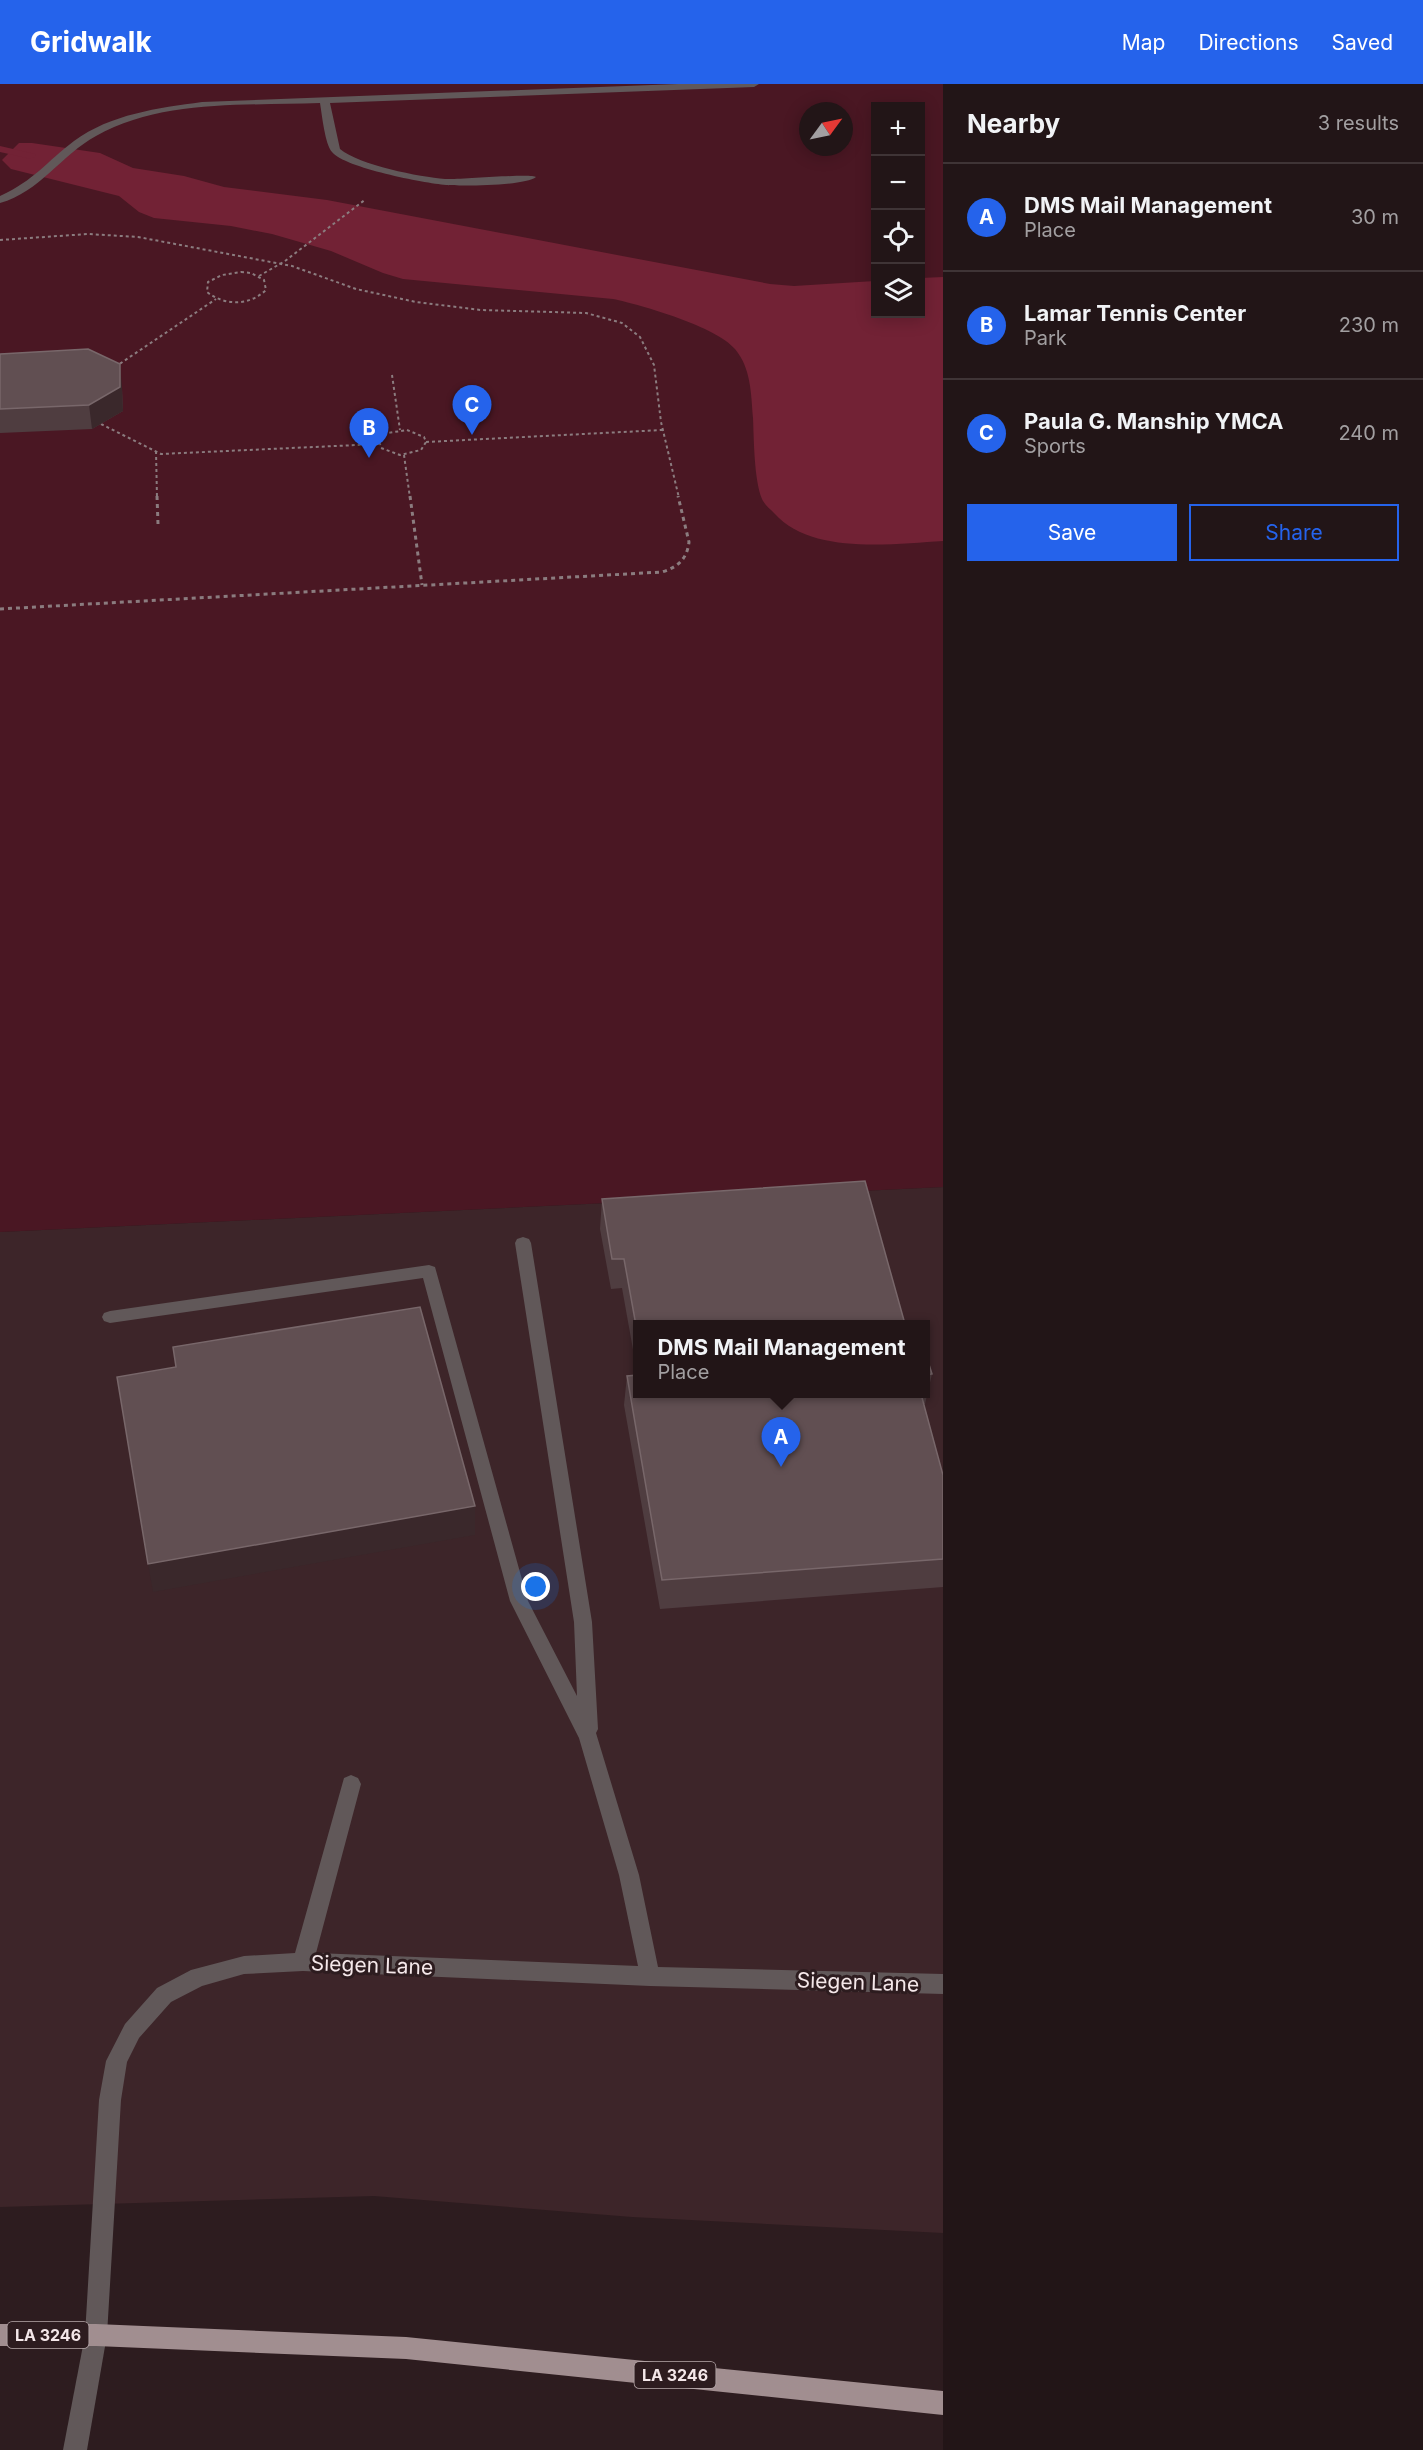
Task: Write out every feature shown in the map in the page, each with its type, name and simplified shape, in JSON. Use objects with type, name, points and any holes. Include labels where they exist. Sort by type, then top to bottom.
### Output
[{"type":"main road","name":"LA 3246","points":[[0,2335],[96,2335],[406,2348],[943,2403]]},
{"type":"street","points":[[370,84],[371,99]]},
{"type":"street","points":[[0,200],[32,183],[78,142],[109,125],[147,112],[202,105],[754,84]]},
{"type":"street","points":[[324,100],[335,150],[352,161],[445,182],[504,181],[531,177]]},
{"type":"street","points":[[523,1243],[583,1622],[588,1737]]},
{"type":"street","points":[[111,1317],[429,1271],[519,1600],[588,1737],[628,1875],[650,1976]]},
{"type":"street","points":[[303,1962],[351,1784]]},
{"type":"street","name":"Siegen Lane","points":[[75,2450],[96,2335],[110,2100],[117,2061],[132,2031],[164,1995],[198,1977],[244,1965],[303,1962],[650,1976],[943,1984]]},
{"type":"path","points":[[259,276],[281,264],[374,193]]},
{"type":"path","points":[[0,240],[110,235],[178,243],[281,264],[356,289],[416,302],[481,310],[586,313],[622,323],[632,329],[649,351],[657,377],[662,429],[689,542],[688,551],[680,564],[662,572],[0,609]]},
{"type":"path","points":[[241,272],[259,276],[264,280],[266,290],[256,298],[237,302],[216,299],[207,292],[206,287],[213,278],[241,272]]},
{"type":"path","points":[[109,371],[216,299]]},
{"type":"path","points":[[392,375],[400,430]]},
{"type":"path","points":[[100,424],[161,454],[379,444],[386,451],[404,454],[422,450],[426,442]]},
{"type":"path","points":[[426,442],[662,429]]},
{"type":"path","points":[[379,444],[382,436],[400,430],[414,432],[424,437],[426,442]]},
{"type":"path","points":[[156,451],[158,524]]},
{"type":"path","points":[[404,454],[422,585]]},
{"type":"shaded area","points":[[0,84],[943,84],[943,1187],[0,1232]]},
{"type":"shaded area","points":[[19,143],[32,143],[100,153],[133,168],[184,176],[224,187],[327,200],[770,284],[794,286],[871,281],[871,318],[925,318],[925,278],[943,277],[943,541],[876,545],[830,541],[809,536],[790,526],[774,513],[763,501],[759,491],[751,390],[744,364],[735,349],[726,341],[696,325],[642,306],[613,299],[403,279],[331,251],[272,234],[231,226],[154,218],[139,212],[119,196],[11,169],[2,160]]},
{"type":"shaded area","points":[[943,1187],[943,2233],[632,2217],[374,2196],[0,2207],[0,1232]]},
{"type":"building","points":[[88,349],[120,364],[120,387],[89,405],[0,409],[0,354]]},
{"type":"building","points":[[865,1181],[904,1320],[635,1320],[624,1259],[612,1259],[602,1199]]},
{"type":"building","points":[[420,1307],[475,1506],[148,1564],[117,1377],[176,1367],[173,1347]]},
{"type":"building","points":[[633,1375],[633,1398],[922,1398],[943,1475],[943,1559],[662,1580],[627,1376]]},
{"type":"waterway","points":[[0,149],[31,156]]},
{"type":"place","name":"Paula G. Manship YMCA","points":[[472,435]]},
{"type":"place","name":"Lamar Tennis Center","points":[[369,458]]},
{"type":"place","name":"DMS Mail Management","points":[[781,1467]]}]
